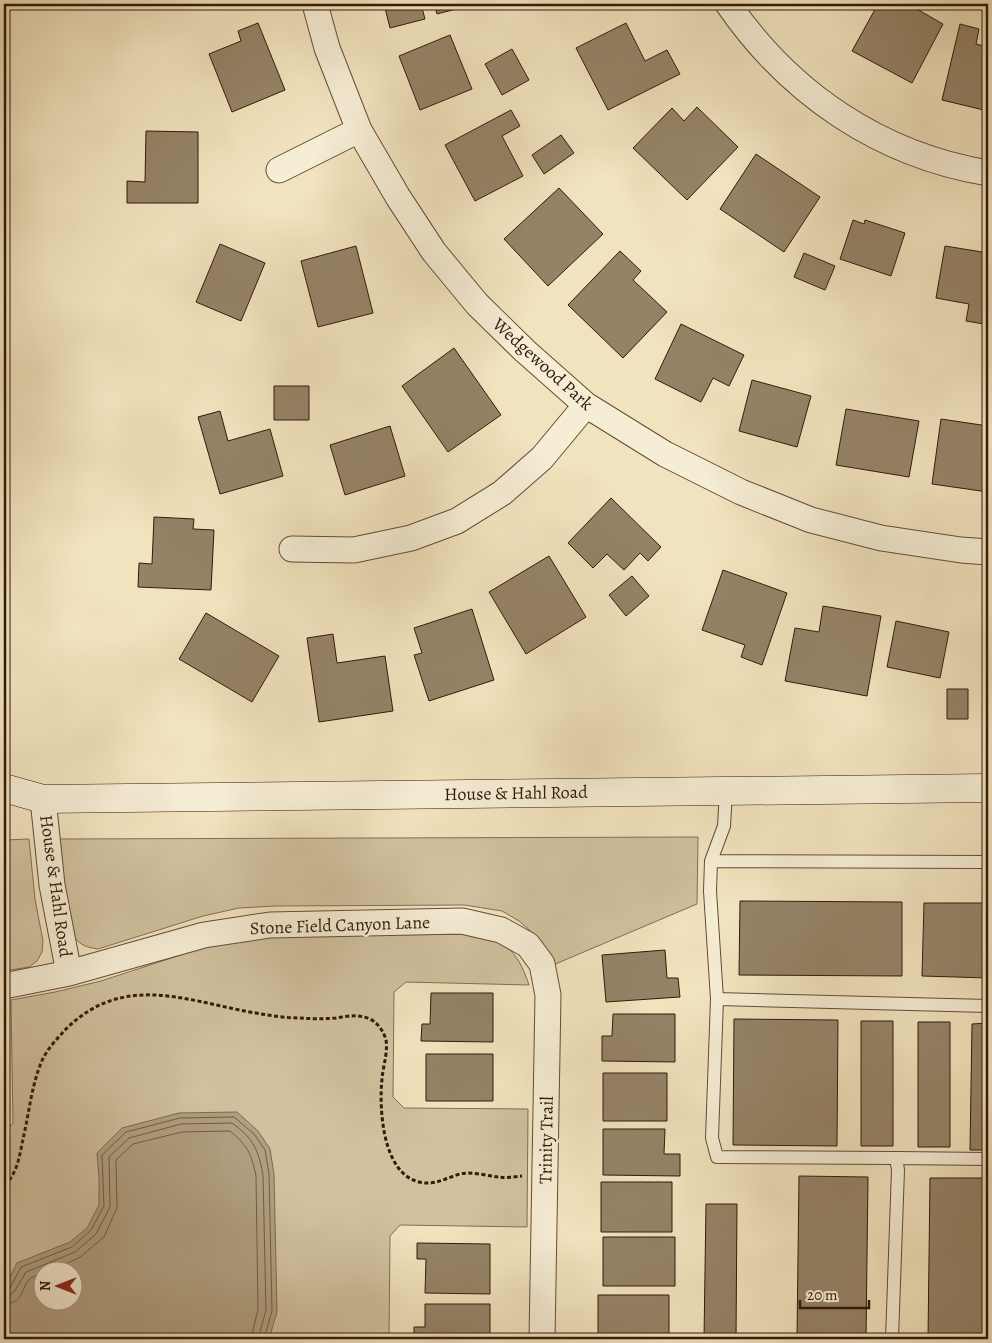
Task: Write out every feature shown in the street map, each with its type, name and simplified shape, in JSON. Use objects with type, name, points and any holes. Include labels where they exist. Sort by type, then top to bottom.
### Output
[{"type":"street","name":"Wedgewood Park","points":[[315,4],[327,48],[359,130],[398,197],[434,252],[477,304],[586,405],[665,454],[741,492],[811,520],[880,538],[988,552]]},
{"type":"street","points":[[728,4],[744,26],[780,67],[821,103],[861,128],[916,154],[964,169],[988,173]]},
{"type":"street","points":[[279,170],[359,130]]},
{"type":"street","points":[[292,549],[354,550],[411,538],[457,521],[502,493],[542,458],[586,405]]},
{"type":"street","name":"House & Hahl Road","points":[[4,788],[43,799],[988,788]]},
{"type":"street","name":"House & Hahl Road","points":[[43,799],[52,885],[69,973]]},
{"type":"street","name":"Stone Field Canyon Lane","points":[[4,986],[69,973],[204,935],[270,925],[462,921],[501,930],[528,945]]},
{"type":"street","name":"Trinity Trail","points":[[528,945],[542,964],[548,995],[542,1339]]},
{"type":"lane","points":[[726,791],[724,826],[711,861],[710,891],[717,999],[712,1138],[717,1157],[988,1159]]},
{"type":"lane","points":[[711,861],[988,862]]},
{"type":"lane","points":[[717,999],[988,1006]]},
{"type":"lane","points":[[892,1339],[898,1170],[896,1158]]},
{"type":"path","points":[[4,1184],[11,1178],[15,1169],[35,1081],[41,1061],[48,1049],[70,1026],[93,1010],[124,998],[152,994],[188,998],[273,1016],[320,1018],[356,1015],[373,1021],[379,1026],[386,1040],[381,1104],[383,1128],[391,1155],[400,1169],[416,1182],[424,1183],[435,1182],[462,1174],[500,1178],[545,1174]]},
{"type":"shaded area","points":[[698,837],[697,904],[553,965],[545,948],[534,934],[519,921],[502,911],[464,905],[275,906],[239,908],[203,916],[98,949],[89,947],[79,942],[71,932],[57,839]]},
{"type":"shaded area","points":[[29,839],[35,899],[43,941],[42,952],[37,961],[29,967],[4,971],[4,840]]},
{"type":"shaded area","points":[[464,934],[488,938],[498,942],[513,953],[529,985],[406,982],[394,992],[393,1097],[404,1108],[528,1109],[527,1227],[400,1225],[390,1236],[389,1339],[4,1339],[4,1133],[13,1123],[11,1000],[101,981],[239,938],[284,935]]},
{"type":"water","points":[[237,1112],[258,1131],[270,1149],[274,1174],[277,1312],[269,1339],[17,1339],[4,1331],[4,1289],[17,1263],[70,1242],[87,1228],[99,1205],[97,1153],[122,1128],[179,1113]]},
{"type":"building","points":[[384,4],[421,4],[425,19],[390,28]]},
{"type":"building","points":[[434,4],[459,4],[460,8],[437,14]]},
{"type":"building","points":[[878,4],[908,4],[943,24],[912,83],[852,51]]},
{"type":"building","points":[[258,23],[285,90],[232,112],[209,54],[241,41],[238,31]]},
{"type":"building","points":[[626,23],[645,61],[667,50],[680,74],[608,110],[576,48]]},
{"type":"building","points":[[960,24],[979,29],[976,44],[988,47],[988,111],[942,100]]},
{"type":"building","points":[[450,35],[472,89],[420,110],[399,56]]},
{"type":"building","points":[[512,49],[529,80],[502,95],[485,64]]},
{"type":"building","points":[[697,107],[738,147],[687,200],[633,148],[672,108],[684,121]]},
{"type":"building","points":[[511,110],[520,126],[502,136],[523,176],[475,201],[445,145]]},
{"type":"building","points":[[146,131],[198,132],[198,203],[127,203],[127,181],[145,182]]},
{"type":"building","points":[[561,135],[574,153],[544,174],[532,155]]},
{"type":"building","points":[[756,154],[820,197],[784,252],[720,209]]},
{"type":"building","points":[[559,188],[603,234],[548,286],[504,239]]},
{"type":"building","points":[[853,220],[864,224],[865,220],[905,233],[891,276],[840,259]]},
{"type":"building","points":[[220,244],[265,263],[241,321],[196,302]]},
{"type":"building","points":[[356,246],[373,313],[318,327],[301,261]]},
{"type":"building","points":[[945,246],[988,253],[988,301],[984,324],[966,321],[969,304],[936,298]]},
{"type":"building","points":[[620,251],[641,271],[633,280],[667,312],[623,358],[568,305]]},
{"type":"building","points":[[804,253],[835,266],[825,290],[794,277]]},
{"type":"building","points":[[681,324],[744,355],[729,386],[713,378],[701,402],[655,379]]},
{"type":"building","points":[[454,348],[501,415],[448,452],[402,386]]},
{"type":"building","points":[[752,380],[811,396],[797,447],[739,431]]},
{"type":"building","points":[[274,386],[309,386],[309,420],[274,420]]},
{"type":"building","points":[[846,409],[919,421],[909,477],[836,465]]},
{"type":"building","points":[[220,411],[228,441],[270,429],[283,476],[220,494],[198,417]]},
{"type":"building","points":[[941,419],[988,426],[988,492],[932,484]]},
{"type":"building","points":[[390,426],[405,476],[345,495],[330,445]]},
{"type":"building","points":[[611,498],[661,547],[648,561],[640,553],[624,570],[607,554],[593,568],[568,543]]},
{"type":"building","points":[[154,517],[194,519],[193,529],[214,530],[211,590],[138,587],[139,563],[152,564]]},
{"type":"building","points":[[549,556],[586,617],[526,654],[489,592]]},
{"type":"building","points":[[723,570],[787,593],[762,665],[741,657],[745,645],[702,630]]},
{"type":"building","points":[[632,576],[649,596],[626,616],[609,595]]},
{"type":"building","points":[[823,606],[881,616],[867,696],[785,681],[795,628],[819,632]]},
{"type":"building","points":[[472,609],[494,680],[429,701],[414,655],[422,653],[414,628]]},
{"type":"building","points":[[206,613],[279,656],[252,702],[179,659]]},
{"type":"building","points":[[896,621],[949,632],[940,678],[887,667]]},
{"type":"building","points":[[333,634],[337,663],[385,656],[393,711],[319,722],[307,638]]},
{"type":"building","points":[[947,689],[968,689],[968,719],[947,719]]},
{"type":"building","points":[[740,901],[902,902],[902,976],[739,975]]},
{"type":"building","points":[[924,903],[988,903],[988,978],[922,976]]},
{"type":"building","points":[[665,950],[667,978],[678,978],[680,997],[606,1002],[602,955]]},
{"type":"building","points":[[431,993],[493,993],[493,1042],[421,1041],[422,1024],[430,1024]]},
{"type":"building","points":[[613,1014],[675,1014],[675,1062],[602,1061],[602,1036],[612,1036]]},
{"type":"building","points":[[734,1019],[838,1020],[837,1146],[733,1145]]},
{"type":"building","points":[[861,1021],[893,1021],[893,1146],[861,1146]]},
{"type":"building","points":[[918,1022],[950,1022],[950,1147],[918,1147]]},
{"type":"building","points":[[988,1023],[988,1150],[970,1150],[972,1024]]},
{"type":"building","points":[[426,1054],[493,1054],[493,1101],[426,1101]]},
{"type":"building","points":[[4,1057],[9,1057],[9,1107],[4,1107]]},
{"type":"building","points":[[603,1073],[667,1073],[667,1121],[603,1121]]},
{"type":"building","points":[[603,1129],[665,1129],[664,1154],[680,1154],[680,1176],[603,1175]]},
{"type":"building","points":[[799,1176],[868,1177],[866,1339],[797,1339]]},
{"type":"building","points":[[930,1178],[988,1178],[988,1339],[928,1339]]},
{"type":"building","points":[[601,1182],[672,1182],[672,1232],[601,1232]]},
{"type":"building","points":[[706,1204],[737,1204],[736,1339],[704,1339]]},
{"type":"building","points":[[603,1237],[675,1237],[675,1286],[603,1286]]},
{"type":"building","points":[[417,1243],[490,1244],[490,1294],[425,1293],[426,1259],[417,1259]]},
{"type":"building","points":[[598,1295],[669,1295],[669,1339],[598,1339]]},
{"type":"building","points":[[425,1304],[490,1304],[490,1339],[414,1339],[414,1327],[425,1327]]}]
